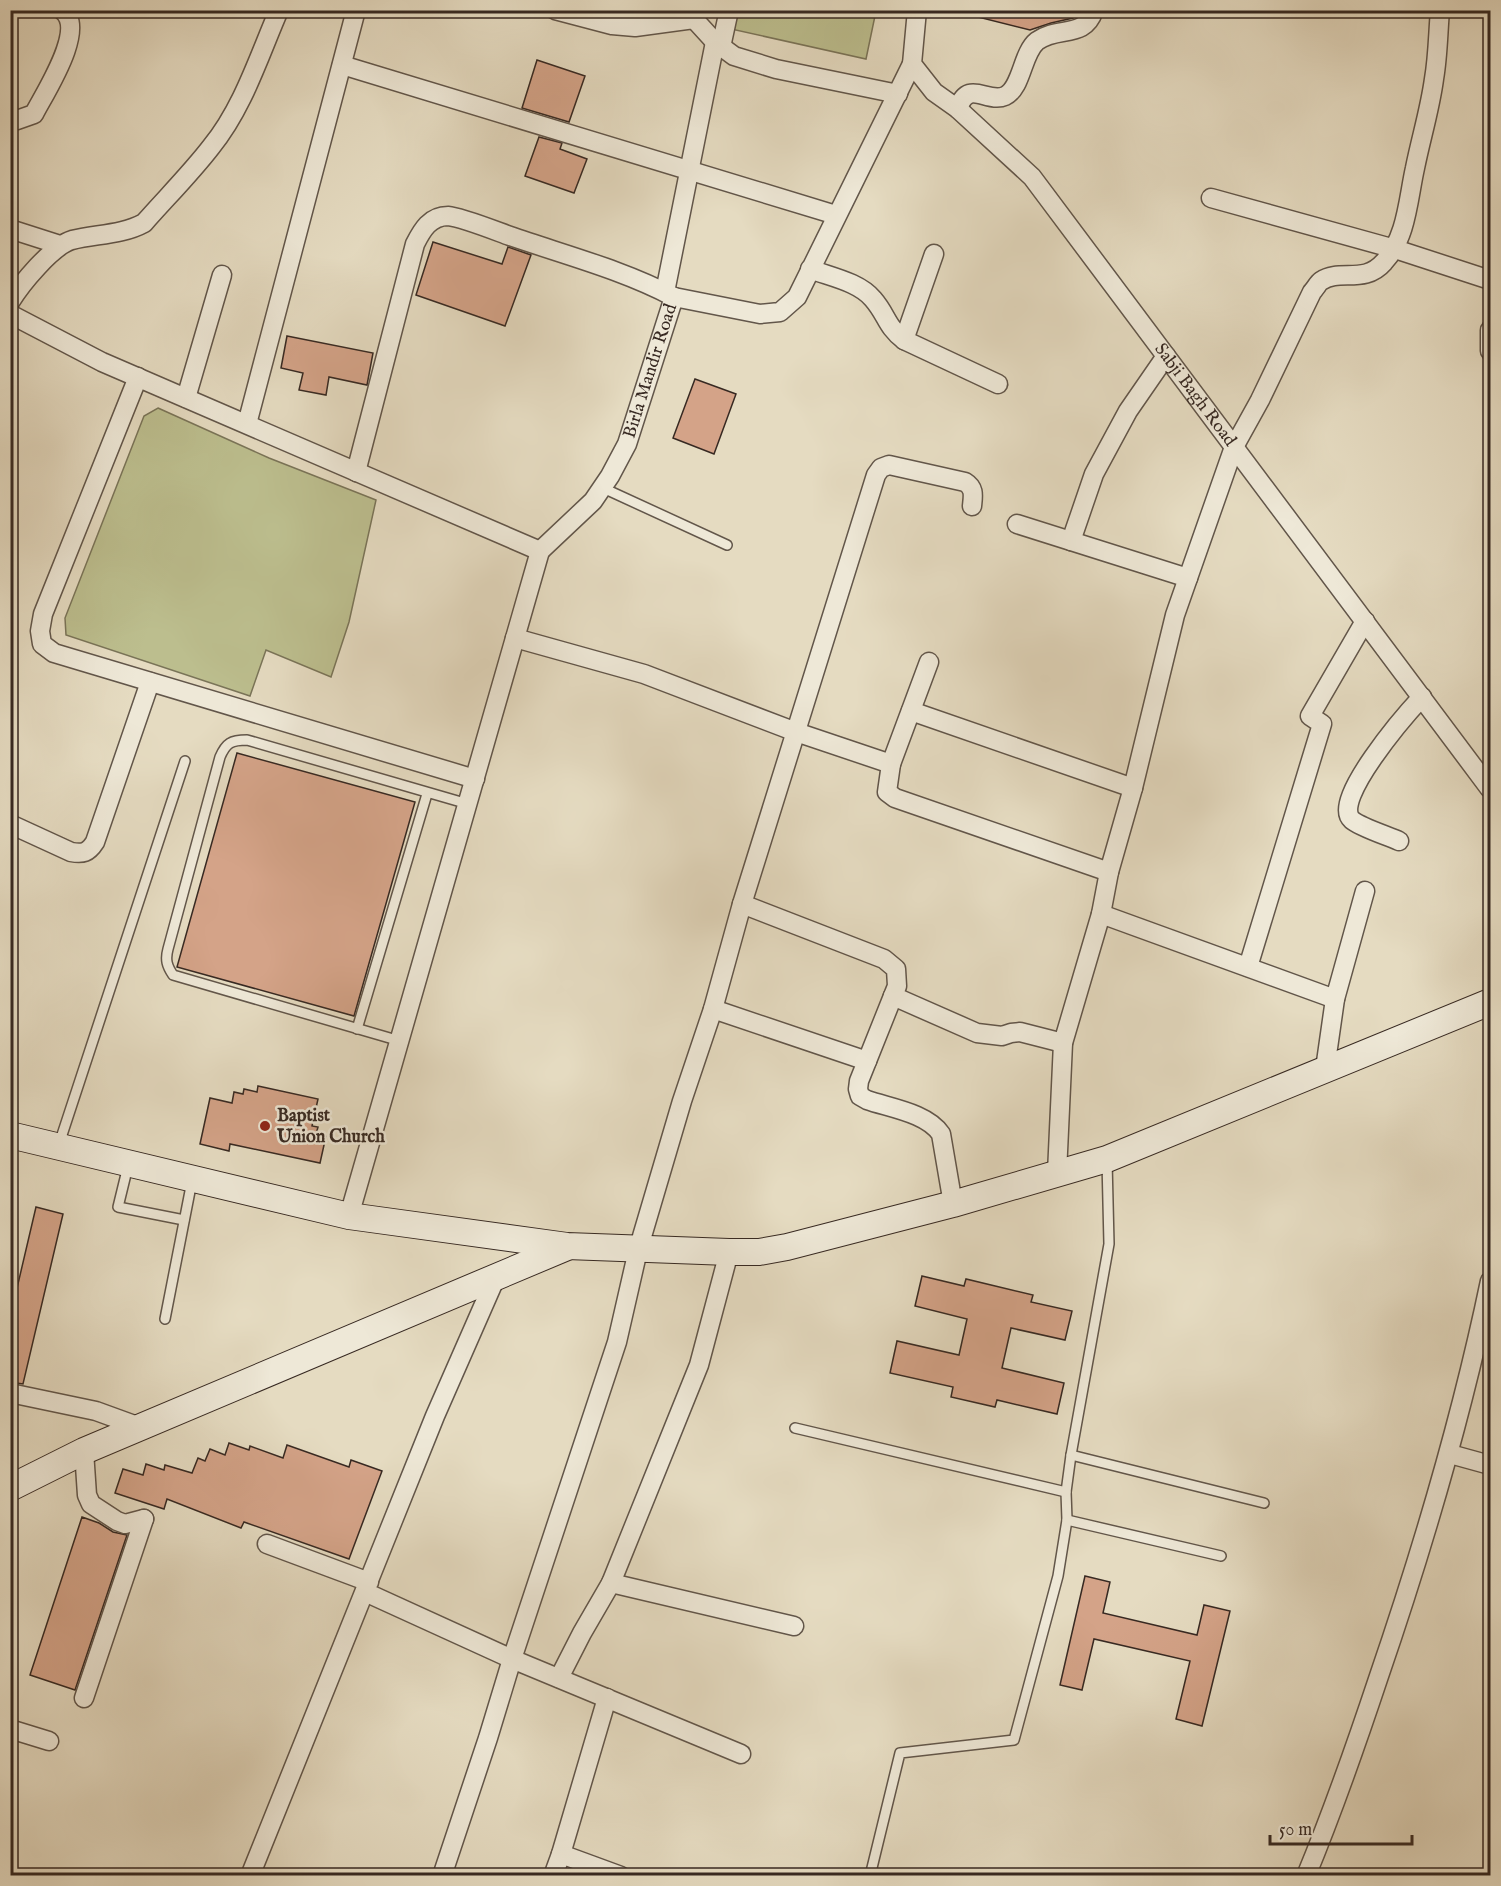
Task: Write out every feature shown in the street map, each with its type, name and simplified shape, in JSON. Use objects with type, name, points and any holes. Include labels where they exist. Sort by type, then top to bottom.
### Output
[{"type":"main road","points":[[10,1135],[349,1216],[567,1246],[759,1252],[787,1247],[953,1204],[1107,1159],[1491,1002]]},
{"type":"main road","points":[[10,1488],[84,1451],[567,1246]]},
{"type":"street","points":[[10,119],[17,120],[34,114],[69,44],[70,20],[62,10]]},
{"type":"street","points":[[10,302],[22,285],[60,245],[134,228],[144,223],[212,147],[224,129],[238,104],[279,10]]},
{"type":"street","points":[[247,424],[356,10]]},
{"type":"street","points":[[555,10],[612,25],[635,27],[693,15],[718,45],[734,56],[776,69],[898,94]]},
{"type":"street","points":[[356,472],[415,244],[423,229],[434,219],[448,216],[489,228],[647,283],[670,295],[690,171],[718,45],[729,10]]},
{"type":"street","points":[[912,64],[917,10]]},
{"type":"street","points":[[958,109],[961,99],[974,93],[1005,96],[1012,90],[1035,43],[1047,34],[1081,28],[1089,23],[1094,10]]},
{"type":"street","points":[[1057,1173],[1063,1043],[1101,914],[1109,872],[1133,788],[1175,615],[1234,447],[1260,400],[1312,292],[1321,281],[1335,276],[1358,276],[1371,272],[1383,264],[1395,249],[1402,228],[1428,112],[1434,78],[1440,10]]},
{"type":"street","name":"Birla Mandir Road","points":[[540,551],[593,501],[603,488],[627,444],[670,295],[759,314],[780,312],[797,297],[912,64]]},
{"type":"street","name":"Sabji Bagh Road","points":[[912,64],[934,92],[958,109],[1032,177],[1490,785]]},
{"type":"street","points":[[342,66],[836,215]]},
{"type":"street","points":[[1211,198],[1395,249],[1491,280]]},
{"type":"street","points":[[10,229],[60,245]]},
{"type":"street","points":[[904,340],[934,255]]},
{"type":"street","points":[[810,269],[859,288],[871,297],[892,331],[904,340],[998,384]]},
{"type":"street","points":[[186,398],[222,275]]},
{"type":"street","points":[[10,314],[102,362],[540,551],[349,1216]]},
{"type":"street","points":[[1491,330],[1491,351]]},
{"type":"street","points":[[1071,541],[1099,465],[1128,411],[1166,356]]},
{"type":"street","points":[[138,377],[43,614],[40,631],[42,644],[54,653],[475,779]]},
{"type":"street","points":[[442,1875],[617,1342],[638,1250],[682,1101],[713,1009],[742,904],[876,476],[880,468],[889,465],[965,482],[971,486],[973,491],[972,506]]},
{"type":"street","points":[[1017,524],[1188,578]]},
{"type":"street","points":[[1248,967],[1322,724],[1310,716],[1365,621]]},
{"type":"street","points":[[515,638],[644,674],[796,732],[891,764]]},
{"type":"street","points":[[929,662],[891,764],[887,792],[895,798],[1109,872]]},
{"type":"street","points":[[10,824],[71,852],[82,854],[89,851],[95,842],[150,682]]},
{"type":"street","points":[[1399,841],[1352,820],[1347,812],[1349,800],[1379,747],[1422,697]]},
{"type":"street","points":[[911,711],[1133,788]]},
{"type":"street","points":[[1325,1069],[1335,999],[1365,891]]},
{"type":"street","points":[[742,904],[884,959],[896,969],[897,986],[894,996],[858,1089],[860,1096],[867,1100],[935,1125],[940,1134],[953,1204]]},
{"type":"street","points":[[1101,914],[1335,999]]},
{"type":"street","points":[[894,996],[977,1033],[1002,1036],[1020,1032],[1063,1043]]},
{"type":"street","points":[[713,1009],[867,1061]]},
{"type":"street","points":[[559,1678],[582,1633],[612,1583],[699,1365],[729,1252]]},
{"type":"street","points":[[250,1875],[435,1416],[496,1277]]},
{"type":"street","points":[[1306,1875],[1334,1808],[1419,1558],[1485,1334],[1491,1281]]},
{"type":"street","points":[[10,1393],[96,1411],[140,1427]]},
{"type":"street","points":[[84,1451],[87,1495],[91,1504],[124,1524],[144,1519],[84,1698]]},
{"type":"street","points":[[1450,1454],[1491,1465]]},
{"type":"street","points":[[267,1544],[367,1587],[512,1659],[741,1754]]},
{"type":"street","points":[[612,1583],[794,1626]]},
{"type":"street","points":[[553,1875],[607,1698]]},
{"type":"street","points":[[10,1729],[49,1741]]},
{"type":"street","points":[[561,1854],[621,1875]]},
{"type":"lane","points":[[603,488],[727,545]]},
{"type":"lane","points":[[399,1041],[173,975],[167,967],[168,949],[220,757],[225,745],[234,740],[247,740],[468,804]]},
{"type":"lane","points":[[58,1147],[185,761]]},
{"type":"lane","points":[[357,1029],[427,794]]},
{"type":"lane","points":[[870,1875],[900,1753],[1014,1740],[1058,1576],[1066,1520],[1066,1491],[1071,1455],[1109,1244],[1107,1159]]},
{"type":"lane","points":[[129,1164],[118,1207],[184,1220]]},
{"type":"lane","points":[[165,1319],[192,1179]]},
{"type":"lane","points":[[795,1428],[1066,1491]]},
{"type":"lane","points":[[1071,1455],[1264,1503]]},
{"type":"lane","points":[[1066,1520],[1221,1556]]},
{"type":"green space","points":[[734,11],[876,11],[866,59],[731,29]]},
{"type":"green space","points":[[158,408],[269,458],[376,500],[349,622],[331,677],[266,650],[250,696],[66,635],[65,618],[144,416]]},
{"type":"building","points":[[975,10],[1081,10],[1073,18],[1030,30],[974,16]]},
{"type":"building","points":[[537,60],[585,76],[569,122],[522,108]]},
{"type":"building","points":[[539,137],[562,143],[560,149],[587,159],[574,193],[525,176]]},
{"type":"building","points":[[433,242],[502,264],[508,247],[531,255],[505,326],[416,295]]},
{"type":"building","points":[[287,336],[373,353],[367,385],[329,377],[326,395],[299,390],[303,373],[281,368]]},
{"type":"building","points":[[695,379],[736,394],[714,454],[673,438]]},
{"type":"building","points":[[237,753],[415,802],[354,1016],[177,967]]},
{"type":"building","points":[[258,1086],[318,1099],[312,1126],[318,1127],[316,1134],[326,1136],[320,1163],[230,1144],[229,1151],[200,1144],[210,1098],[232,1103],[234,1092],[243,1094],[244,1089],[257,1092]]},
{"type":"building","points":[[36,1207],[63,1214],[23,1384],[10,1382],[10,1318]]},
{"type":"building","points":[[922,1276],[964,1286],[966,1279],[1033,1295],[1031,1302],[1072,1311],[1065,1340],[1011,1328],[1002,1368],[1064,1383],[1057,1414],[997,1400],[995,1407],[951,1397],[953,1387],[890,1373],[897,1341],[959,1355],[967,1319],[915,1306]]},
{"type":"building","points":[[229,1443],[249,1450],[250,1446],[283,1458],[287,1445],[349,1467],[351,1460],[382,1471],[349,1559],[244,1522],[241,1528],[167,1499],[164,1509],[115,1493],[123,1469],[143,1475],[146,1464],[164,1470],[165,1465],[192,1473],[198,1458],[205,1461],[210,1449],[225,1455]]},
{"type":"building","points":[[82,1517],[99,1523],[113,1532],[127,1535],[75,1690],[30,1675]]},
{"type":"building","points":[[1085,1576],[1110,1582],[1103,1613],[1197,1635],[1204,1605],[1230,1611],[1202,1726],[1176,1719],[1190,1661],[1094,1639],[1082,1690],[1060,1685]]},
{"type":"place","name":"Baptist Union Church","points":[[265,1126]]}]
